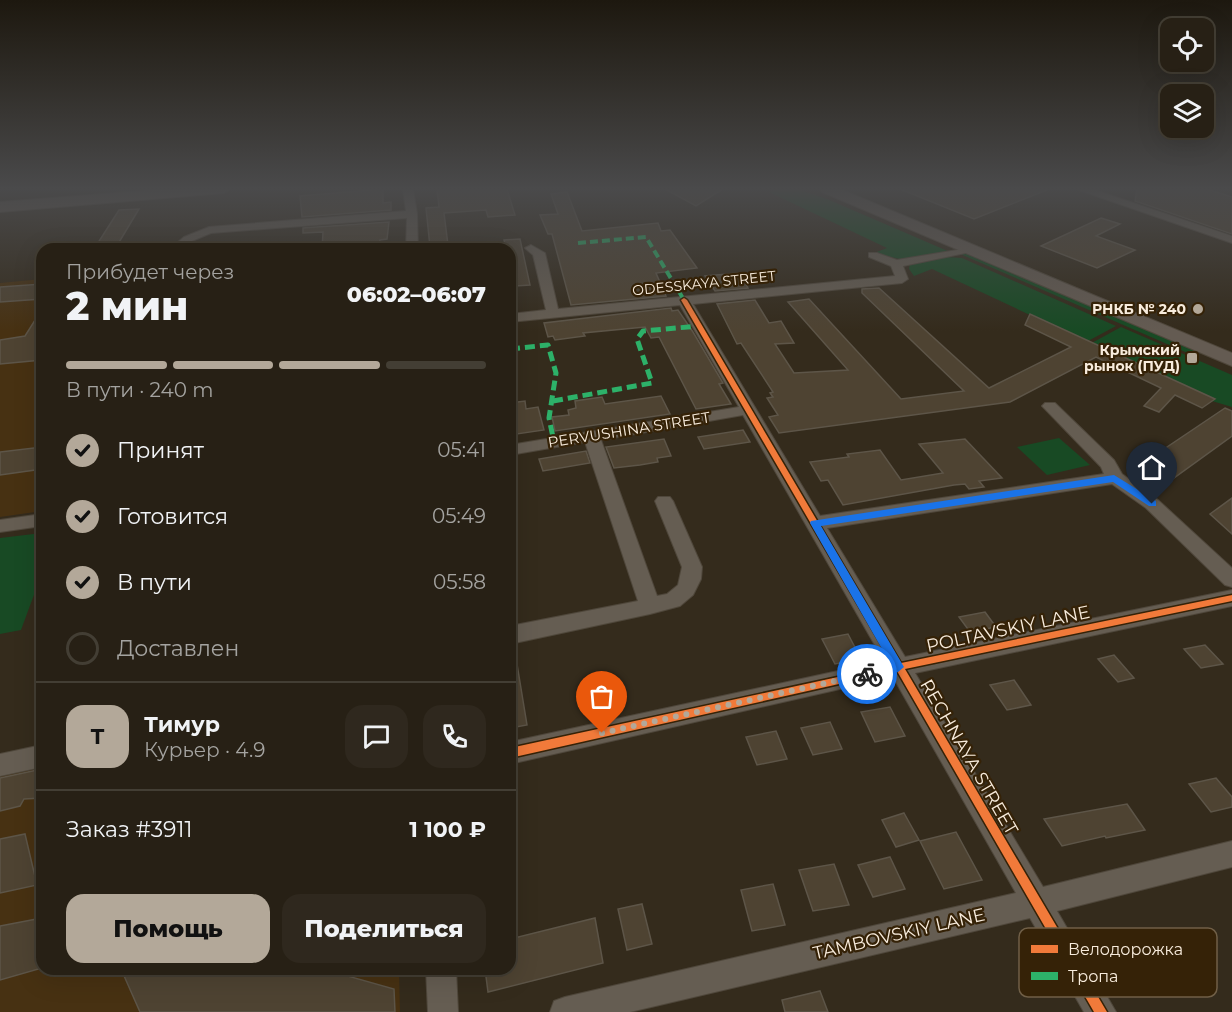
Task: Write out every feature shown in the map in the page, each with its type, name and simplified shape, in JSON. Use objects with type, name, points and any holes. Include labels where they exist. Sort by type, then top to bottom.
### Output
[{"type":"main road","points":[[940,236],[1232,360]]},
{"type":"street","points":[[531,248],[539,253],[553,314]]},
{"type":"street","points":[[873,255],[896,264],[971,249]]},
{"type":"street","name":"ODESSKAYA STREET","points":[[516,317],[902,279],[896,264]]},
{"type":"street","name":"RECHNAYA STREET","points":[[684,300],[1052,928]]},
{"type":"street","points":[[1050,406],[1108,464],[1114,478],[1152,504],[1232,580]]},
{"type":"street","name":"PERVUSHINA STREET","points":[[516,449],[748,410]]},
{"type":"street","points":[[591,436],[650,606]]},
{"type":"street","points":[[815,523],[1114,478]]},
{"type":"street","points":[[516,634],[650,606],[673,600],[686,590],[691,579],[692,567],[664,501]]},
{"type":"street","points":[[0,526],[36,521]]},
{"type":"street","name":"POLTAVSKIY LANE","points":[[516,752],[898,667],[1232,598]]},
{"type":"street","points":[[0,765],[36,757]]},
{"type":"street","name":"TAMBOVSKIY LANE","points":[[565,1012],[1232,854]]},
{"type":"street","points":[[441,975],[443,1012]]},
{"type":"street","name":"RECHNAYA STREET","points":[[1092,997],[1101,1012]]},
{"type":"shaded area","points":[[36,280],[36,512],[0,517],[0,283]]},
{"type":"shaded area","points":[[36,765],[36,975],[399,975],[400,1012],[0,1012],[0,773]]},
{"type":"green space","points":[[862,236],[913,236],[950,252],[904,260],[874,253],[887,248]]},
{"type":"green space","points":[[966,252],[1194,350],[1190,354],[958,253]]},
{"type":"green space","points":[[946,257],[962,258],[1116,326],[1075,348],[1077,337],[932,269],[914,276],[909,269],[910,263]]},
{"type":"green space","points":[[1121,327],[1232,375],[1232,407],[1212,401],[1214,399],[1095,343],[1079,350]]},
{"type":"green space","points":[[1059,438],[1090,465],[1047,475],[1017,447]]},
{"type":"green space","points":[[36,534],[36,589],[21,630],[0,634],[0,538]]},
{"type":"building","points":[[102,236],[123,236],[119,243],[98,243]]},
{"type":"building","points":[[323,236],[387,236],[387,239],[380,240],[379,243],[322,243]]},
{"type":"building","points":[[429,236],[447,236],[448,243],[430,243]]},
{"type":"building","points":[[553,236],[674,236],[697,268],[656,273],[666,296],[571,305]]},
{"type":"building","points":[[1062,236],[1097,236],[1135,250],[1097,268],[1041,246]]},
{"type":"building","points":[[520,239],[530,285],[516,286],[516,243],[505,243],[504,240]]},
{"type":"building","points":[[740,273],[748,288],[715,291],[705,276]]},
{"type":"building","points":[[36,284],[36,299],[0,302],[0,287]]},
{"type":"building","points":[[879,288],[989,388],[1071,347],[1025,325],[1030,314],[1215,399],[1202,408],[1175,395],[1159,412],[1144,406],[1161,388],[1096,357],[1010,402],[779,433],[769,417],[778,415],[767,398],[773,397],[770,393],[773,392],[741,343],[737,344],[717,304],[755,300],[769,323],[781,321],[794,343],[775,344],[794,373],[848,370],[788,302],[809,299],[901,399],[964,391],[862,293],[862,289]]},
{"type":"building","points":[[671,308],[672,311],[678,310],[693,332],[723,383],[719,384],[731,404],[696,409],[659,337],[651,338],[645,327],[583,333],[585,336],[555,340],[553,336],[548,337],[544,323]]},
{"type":"building","points":[[36,319],[36,361],[0,364],[0,340],[25,336]]},
{"type":"building","points":[[661,396],[670,414],[555,431],[552,417],[569,415],[568,410],[576,408],[575,401],[602,397],[605,404]]},
{"type":"building","points":[[525,401],[526,409],[538,407],[544,430],[516,434],[516,402]]},
{"type":"building","points":[[1225,408],[1232,411],[1232,436],[1160,488],[1130,472]]},
{"type":"building","points":[[743,430],[750,442],[704,449],[698,437]]},
{"type":"building","points":[[664,439],[671,456],[657,458],[658,462],[640,465],[614,468],[606,447]]},
{"type":"building","points":[[965,439],[1002,478],[979,481],[984,487],[969,489],[965,484],[954,485],[843,505],[828,480],[821,481],[810,462],[880,450],[901,480],[943,473],[919,444]]},
{"type":"building","points":[[36,448],[36,470],[0,475],[0,452]]},
{"type":"building","points":[[586,451],[590,463],[543,471],[539,459]]},
{"type":"building","points":[[1232,498],[1232,534],[1210,514]]},
{"type":"building","points":[[985,612],[996,627],[970,632],[959,617]]},
{"type":"building","points":[[848,634],[861,659],[835,664],[822,639]]},
{"type":"building","points":[[1205,645],[1223,664],[1201,668],[1184,649]]},
{"type":"building","points":[[1114,655],[1134,678],[1118,682],[1098,659]]},
{"type":"building","points":[[516,664],[527,725],[516,727]]},
{"type":"building","points":[[1014,680],[1031,705],[1007,710],[990,685]]},
{"type":"building","points":[[890,707],[905,736],[875,742],[861,712]]},
{"type":"building","points":[[830,722],[842,749],[813,755],[801,728]]},
{"type":"building","points":[[776,731],[787,759],[757,765],[746,737]]},
{"type":"building","points":[[36,770],[36,798],[24,799],[20,806],[0,811],[0,778]]},
{"type":"building","points":[[1216,778],[1232,797],[1232,807],[1211,812],[1189,784]]},
{"type":"building","points":[[1127,804],[1145,830],[1062,846],[1044,819]]},
{"type":"building","points":[[904,813],[919,840],[896,847],[882,820]]},
{"type":"building","points":[[956,832],[982,880],[944,889],[920,841]]},
{"type":"building","points":[[25,834],[36,885],[0,893],[0,839]]},
{"type":"building","points":[[890,857],[905,889],[873,897],[858,865]]},
{"type":"building","points":[[834,864],[849,905],[813,911],[799,870]]},
{"type":"building","points":[[773,884],[785,925],[752,931],[741,890]]},
{"type":"building","points":[[642,904],[652,944],[627,950],[618,909]]},
{"type":"building","points":[[595,918],[603,963],[488,992],[486,975],[516,975],[516,938]]},
{"type":"building","points":[[36,919],[36,970],[0,980],[0,926]]},
{"type":"building","points":[[124,975],[344,975],[394,989],[395,1012],[140,1012]]},
{"type":"building","points":[[820,991],[828,1012],[785,1012],[782,1000]]},
{"type":"marked path","points":[[578,243],[646,237],[684,300]]},
{"type":"marked path","points":[[553,401],[652,383],[637,339],[643,331],[699,326]]},
{"type":"marked path","points":[[516,348],[548,345],[556,373],[549,418],[554,442]]},
{"type":"cycle path","points":[[684,300],[1052,928]]},
{"type":"cycle path","points":[[516,752],[899,667],[1232,598]]},
{"type":"cycle path","points":[[1092,997],[1101,1012]]},
{"type":"way so far","points":[[602,733],[867,674]]},
{"type":"place","name":"РНКБ № 240","points":[[1198,309]]},
{"type":"place","name":"Крымский рынок (ПУД)","points":[[1192,358]]},
{"type":"route","points":[[867,674],[898,667],[815,523],[1114,478],[1152,504]]}]
